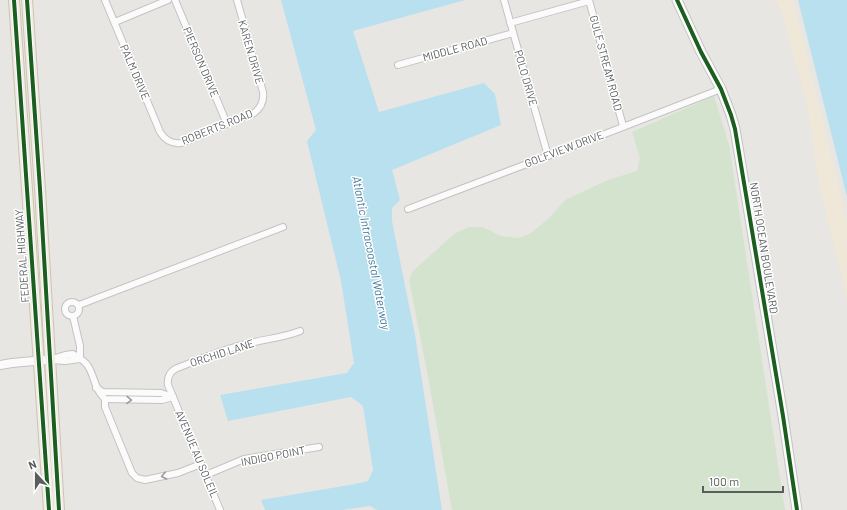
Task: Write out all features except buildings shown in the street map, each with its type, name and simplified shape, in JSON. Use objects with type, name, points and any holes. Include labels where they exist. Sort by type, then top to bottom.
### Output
[{"type":"main road","name":"FEDERAL HIGHWAY","points":[[14,0],[27,196],[59,510]]},
{"type":"main road","name":"FEDERAL HIGHWAY","points":[[27,0],[40,189],[49,510]]},
{"type":"main road","name":"NORTH OCEAN BOULEVARD","points":[[677,0],[698,46],[721,89],[735,130],[782,409],[797,510]]},
{"type":"main road","points":[[17,40],[25,48],[31,116],[32,123],[35,128]]},
{"type":"main road","points":[[22,130],[27,138],[31,183],[40,189]]},
{"type":"main road","points":[[27,196],[32,198],[41,214]]},
{"type":"street","name":"PALM DRIVE","points":[[105,0],[160,132],[165,139],[169,141]]},
{"type":"street","points":[[115,22],[168,0]]},
{"type":"street","name":"PIERSON DRIVE","points":[[175,0],[227,124]]},
{"type":"street","name":"KAREN DRIVE","points":[[237,0],[263,92],[262,104]]},
{"type":"street","name":"POLO DRIVE","points":[[504,0],[548,156]]},
{"type":"street","points":[[510,23],[589,0]]},
{"type":"street","name":"GULF STREAM ROAD","points":[[589,0],[623,126]]},
{"type":"street","name":"MIDDLE ROAD","points":[[398,65],[513,33]]},
{"type":"street","name":"GOLFVIEW DRIVE","points":[[408,209],[721,89]]},
{"type":"street","name":"ROBERTS ROAD","points":[[169,141],[177,144],[181,143],[254,113],[262,104]]},
{"type":"street","points":[[79,305],[283,227]]},
{"type":"street","points":[[73,316],[66,313],[65,308],[67,304],[76,302],[79,305]]},
{"type":"street","points":[[73,316],[79,312],[79,305]]},
{"type":"street","points":[[73,316],[80,346],[80,358]]},
{"type":"street","name":"ORCHID LANE","points":[[173,397],[167,382],[169,374],[175,369],[247,343],[290,335],[300,331]]},
{"type":"street","points":[[0,365],[44,360],[73,354],[80,358],[88,366],[96,388],[100,395],[105,399],[105,407],[132,472],[137,478],[144,480],[178,473],[201,464]]},
{"type":"street","name":"AVENUE AU SOLEIL","points":[[96,388],[102,392],[161,393],[173,397],[220,510]]},
{"type":"street","name":"AVENUE AU SOLEIL","points":[[105,399],[162,400],[173,397]]},
{"type":"street","name":"INDIGO POINT","points":[[206,475],[244,460],[319,447]]},
{"type":"green space","points":[[714,96],[729,145],[785,510],[452,510],[409,280],[413,271],[454,234],[469,227],[483,227],[501,236],[519,238],[531,233],[549,218],[565,200],[608,180],[637,171],[640,158],[632,132]]},
{"type":"sand","points":[[775,0],[793,0],[847,220],[847,299],[819,184],[807,105],[782,14]]},
{"type":"water","name":"Atlantic Intracoastal Waterway","points":[[281,0],[465,0],[353,31],[379,112],[484,83],[495,94],[501,125],[392,170],[400,200],[392,208],[392,221],[415,335],[442,510],[377,510],[370,506],[342,510],[265,510],[261,500],[368,481],[373,470],[363,406],[351,397],[228,421],[220,395],[347,373],[354,363],[341,281],[307,141],[316,130]]},
{"type":"water","points":[[798,0],[847,0],[847,197]]},
{"type":"cycle path","points":[[14,0],[49,510]]},
{"type":"cycle path","points":[[27,0],[59,510]]},
{"type":"cycle path","points":[[677,0],[701,52],[721,89],[735,129],[783,416],[797,510]]}]
